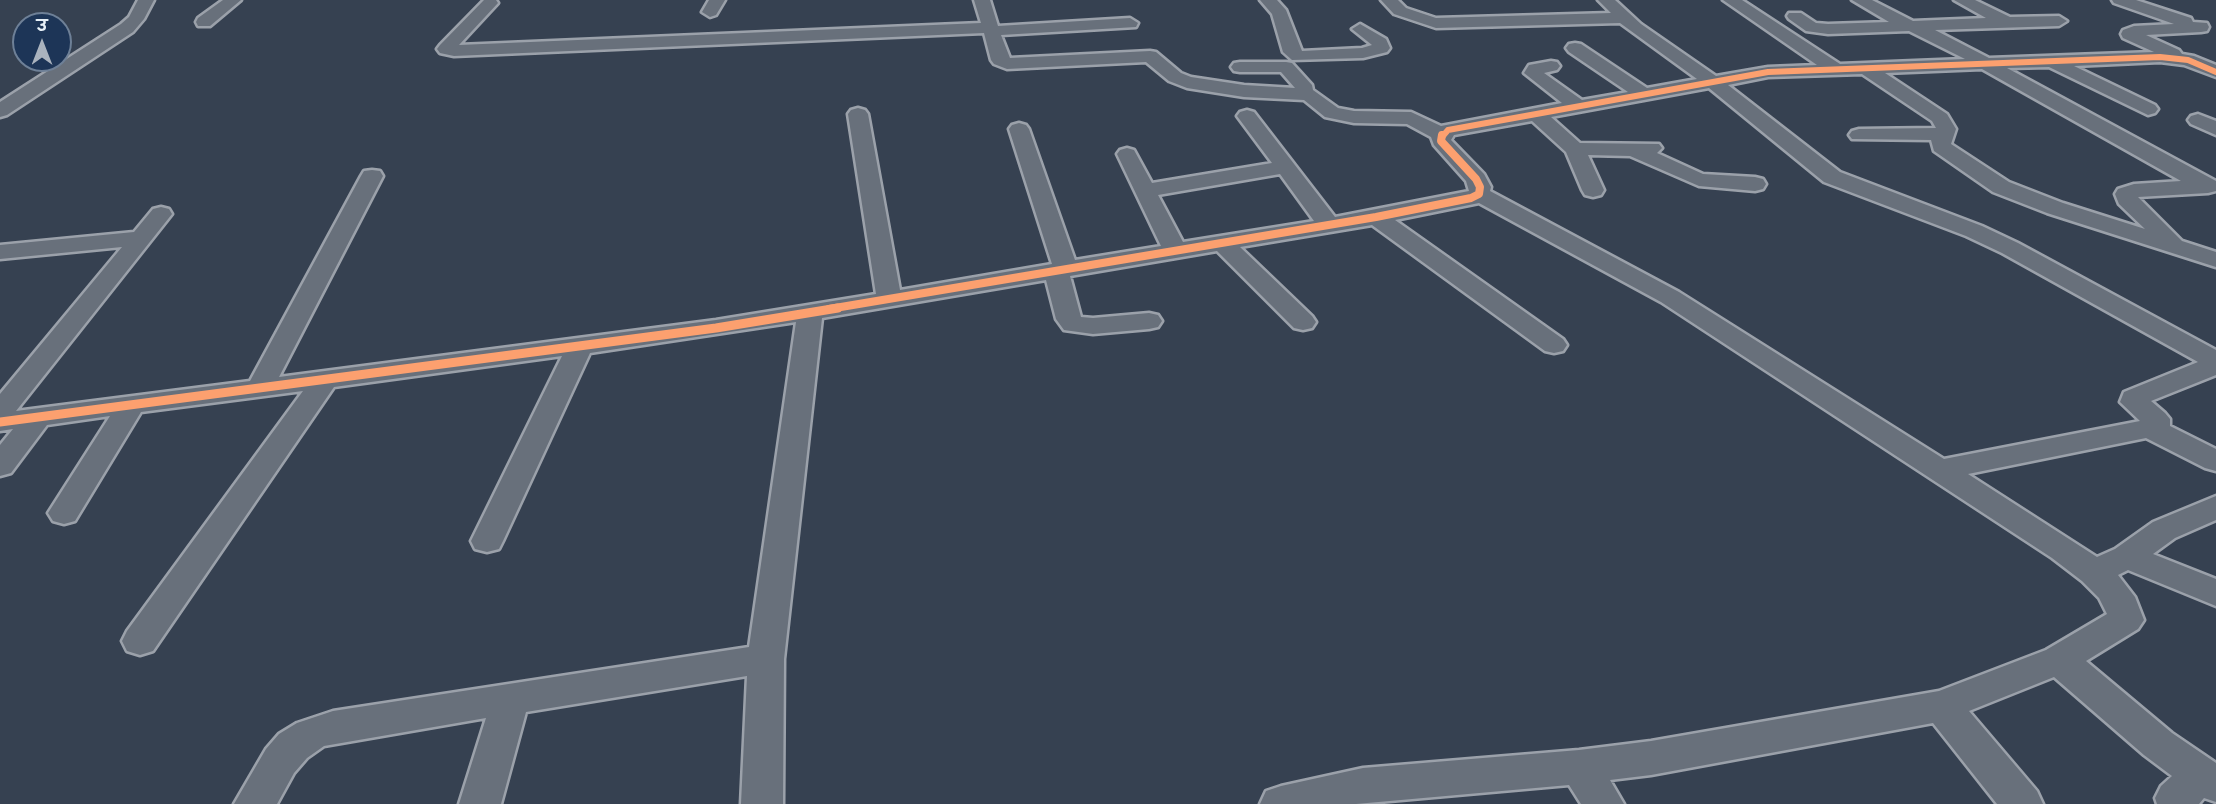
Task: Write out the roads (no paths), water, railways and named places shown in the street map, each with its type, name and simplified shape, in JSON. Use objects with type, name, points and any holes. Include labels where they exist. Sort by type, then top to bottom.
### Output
[{"type":"street","points":[[0,111],[127,28],[136,19],[146,0]]},
{"type":"street","points":[[204,22],[233,0]]},
{"type":"street","points":[[982,0],[1000,60],[1007,64],[1150,56]]},
{"type":"street","points":[[1268,0],[1280,13],[1292,52],[1298,56],[1363,53],[1381,48],[1380,43],[1359,29]]},
{"type":"street","points":[[1389,0],[1400,10],[1413,17],[1454,30],[1548,21],[1622,18]]},
{"type":"street","points":[[1606,0],[1622,18],[1713,82],[1832,177],[1974,231],[2010,248],[2216,363]]},
{"type":"street","points":[[1731,0],[1836,69]]},
{"type":"street","points":[[1860,0],[1938,37],[2211,186]]},
{"type":"street","points":[[1962,0],[2007,22]]},
{"type":"street","points":[[2120,0],[2209,29]]},
{"type":"street","points":[[490,3],[446,50],[1130,23]]},
{"type":"street","points":[[1537,7],[1548,21]]},
{"type":"street","points":[[1121,8],[1150,56],[1175,77],[1187,82],[1244,91],[1309,94]]},
{"type":"street","points":[[1795,16],[1812,27],[1828,29],[2059,21]]},
{"type":"street","points":[[2209,29],[2134,31],[2129,34],[2216,72]]},
{"type":"street","points":[[1575,48],[1645,94]]},
{"type":"street","points":[[1442,135],[1457,128],[1768,72],[2160,57],[2188,60]]},
{"type":"street","points":[[2053,62],[2148,109]]},
{"type":"street","points":[[1551,66],[1535,69],[1533,73],[1578,106]]},
{"type":"street","points":[[1240,67],[1286,67],[1309,94],[1332,113],[1354,117],[1411,118],[1442,135]]},
{"type":"street","points":[[1867,69],[1940,118],[1946,129],[1941,147],[2001,187],[2055,208],[2216,260]]},
{"type":"street","points":[[858,114],[889,299]]},
{"type":"street","points":[[1536,114],[1575,148],[1593,190]]},
{"type":"street","points":[[1247,116],[1329,225]]},
{"type":"street","points":[[2198,120],[2216,129]]},
{"type":"street","points":[[1019,129],[1061,270],[1069,319],[1073,324],[1093,326],[1149,321]]},
{"type":"street","points":[[1859,135],[1944,134]]},
{"type":"street","points":[[1442,135],[1441,141],[1476,179],[1480,188],[1479,194]]},
{"type":"street","points":[[1575,148],[1634,150],[1662,146]]},
{"type":"street","points":[[1634,150],[1699,180],[1755,184]]},
{"type":"street","points":[[1127,154],[1176,251]]},
{"type":"street","points":[[1146,191],[1285,167]]},
{"type":"street","points":[[259,389],[372,176]]},
{"type":"street","points":[[2179,248],[2130,204],[2126,194],[2134,191],[2211,186]]},
{"type":"street","points":[[0,422],[580,346],[810,312],[1376,217],[1471,198],[1479,194]]},
{"type":"street","points":[[1281,804],[1364,785],[1579,767],[1711,749],[1942,706],[2059,660],[2126,620],[2123,606],[2094,572],[1940,470],[1670,297],[1479,194]]},
{"type":"street","points":[[0,412],[160,214]]},
{"type":"street","points":[[1376,217],[1554,345]]},
{"type":"street","points":[[0,252],[141,238]]},
{"type":"street","points":[[1222,243],[1303,322]]},
{"type":"street","points":[[762,804],[766,659],[810,312]]},
{"type":"street","points":[[487,541],[580,346]]},
{"type":"street","points":[[1940,470],[2150,428],[2156,425],[2155,419],[2134,402],[2134,398],[2216,363]]},
{"type":"street","points":[[140,641],[325,380]]},
{"type":"street","points":[[64,513],[130,406]]},
{"type":"street","points":[[0,466],[37,418]]},
{"type":"street","points":[[2150,428],[2216,460]]},
{"type":"street","points":[[2094,572],[2127,557],[2164,530],[2216,507]]},
{"type":"street","points":[[2127,557],[2216,593]]},
{"type":"street","points":[[255,804],[280,761],[293,746],[311,734],[333,727],[766,659]]},
{"type":"street","points":[[2059,660],[2158,744],[2198,788]]},
{"type":"street","points":[[480,804],[510,699]]},
{"type":"street","points":[[1942,706],[2022,804]]},
{"type":"street","points":[[1579,767],[1603,804]]}]
